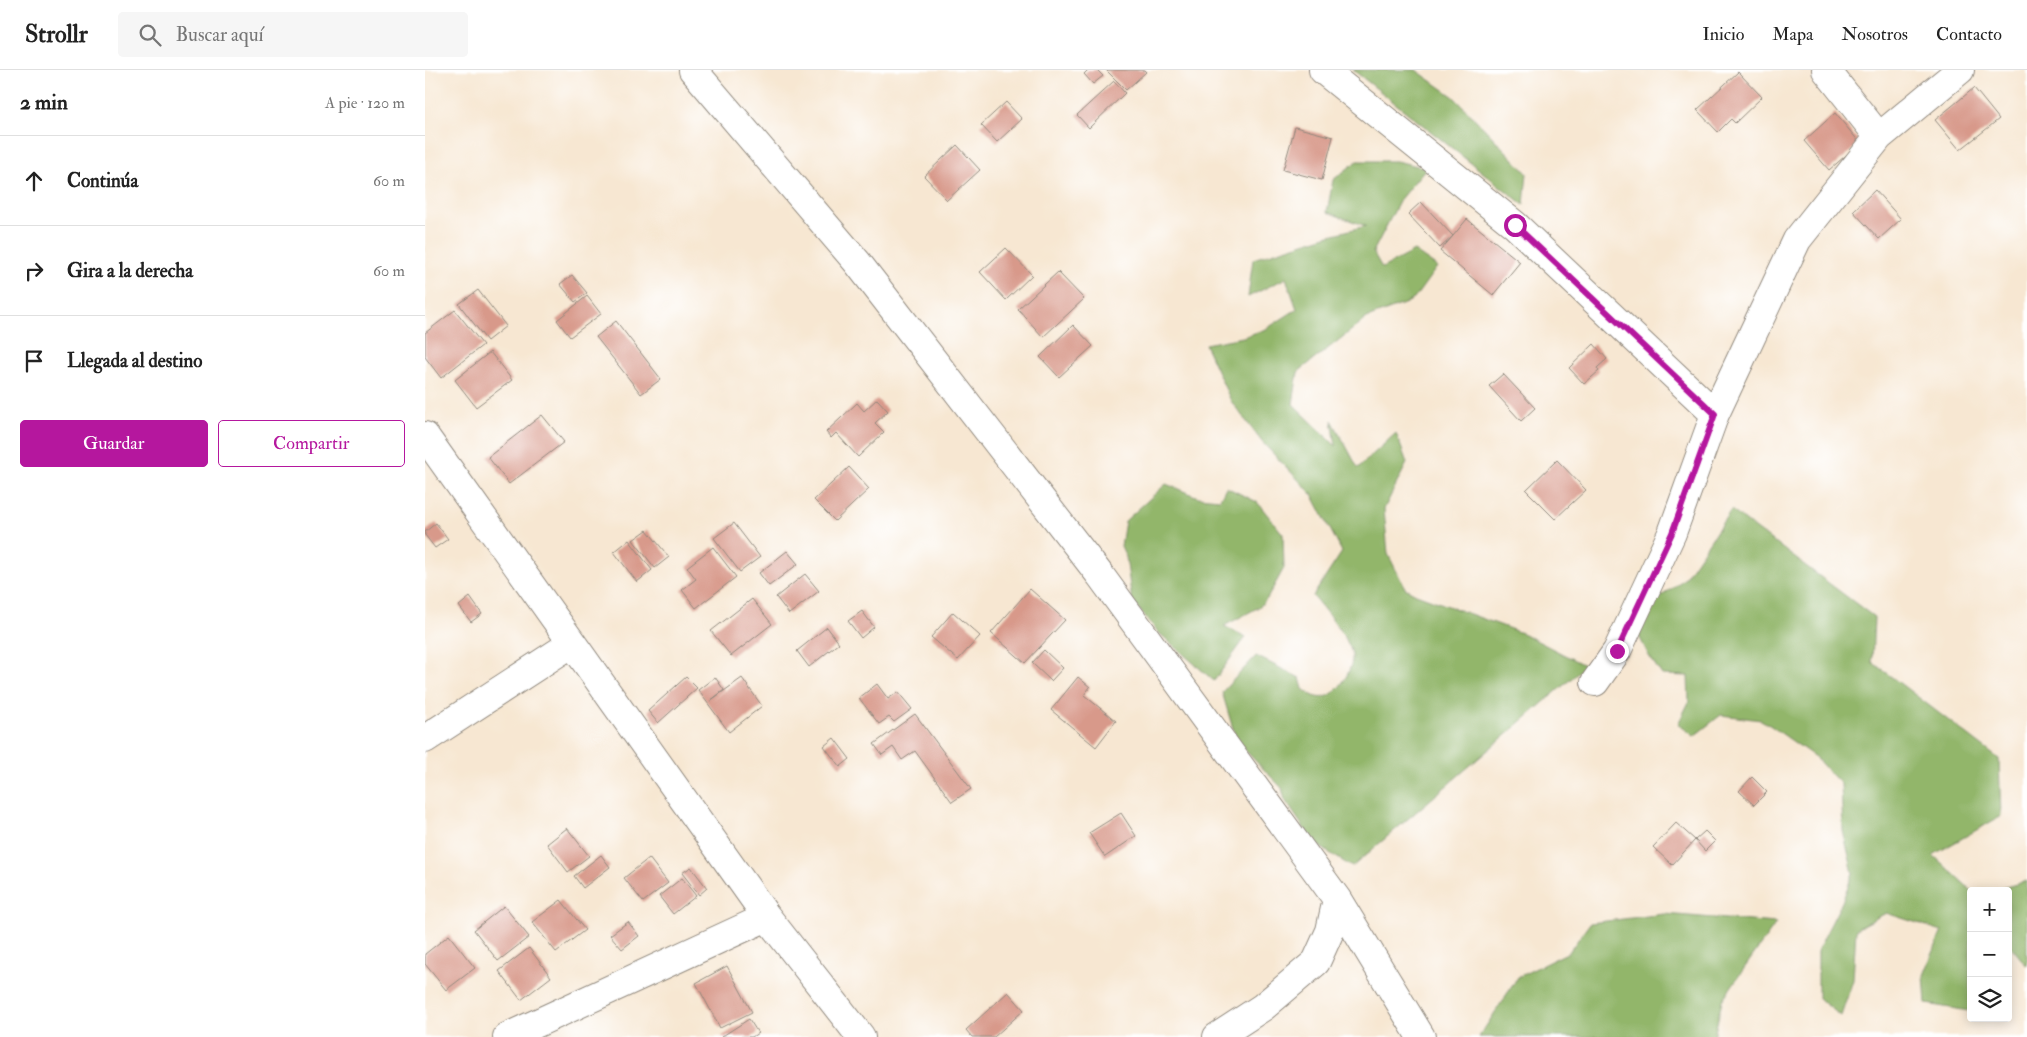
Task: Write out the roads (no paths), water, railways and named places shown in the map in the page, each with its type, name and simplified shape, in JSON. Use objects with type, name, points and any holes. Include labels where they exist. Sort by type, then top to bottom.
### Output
[{"type":"street","points":[[693,70],[857,262],[1082,552],[1337,899],[1421,1037]]},
{"type":"street","points":[[1323,70],[1515,225],[1715,414]]},
{"type":"street","points":[[1826,70],[1879,137]]},
{"type":"street","points":[[1595,682],[1617,651],[1672,533],[1715,414],[1797,240],[1879,137],[1960,70]]},
{"type":"street","points":[[425,436],[767,918],[861,1037]]},
{"type":"street","points":[[425,739],[571,644]]},
{"type":"street","points":[[1217,1037],[1263,1007],[1316,962],[1329,931],[1337,899]]},
{"type":"street","points":[[507,1037],[767,918]]}]
